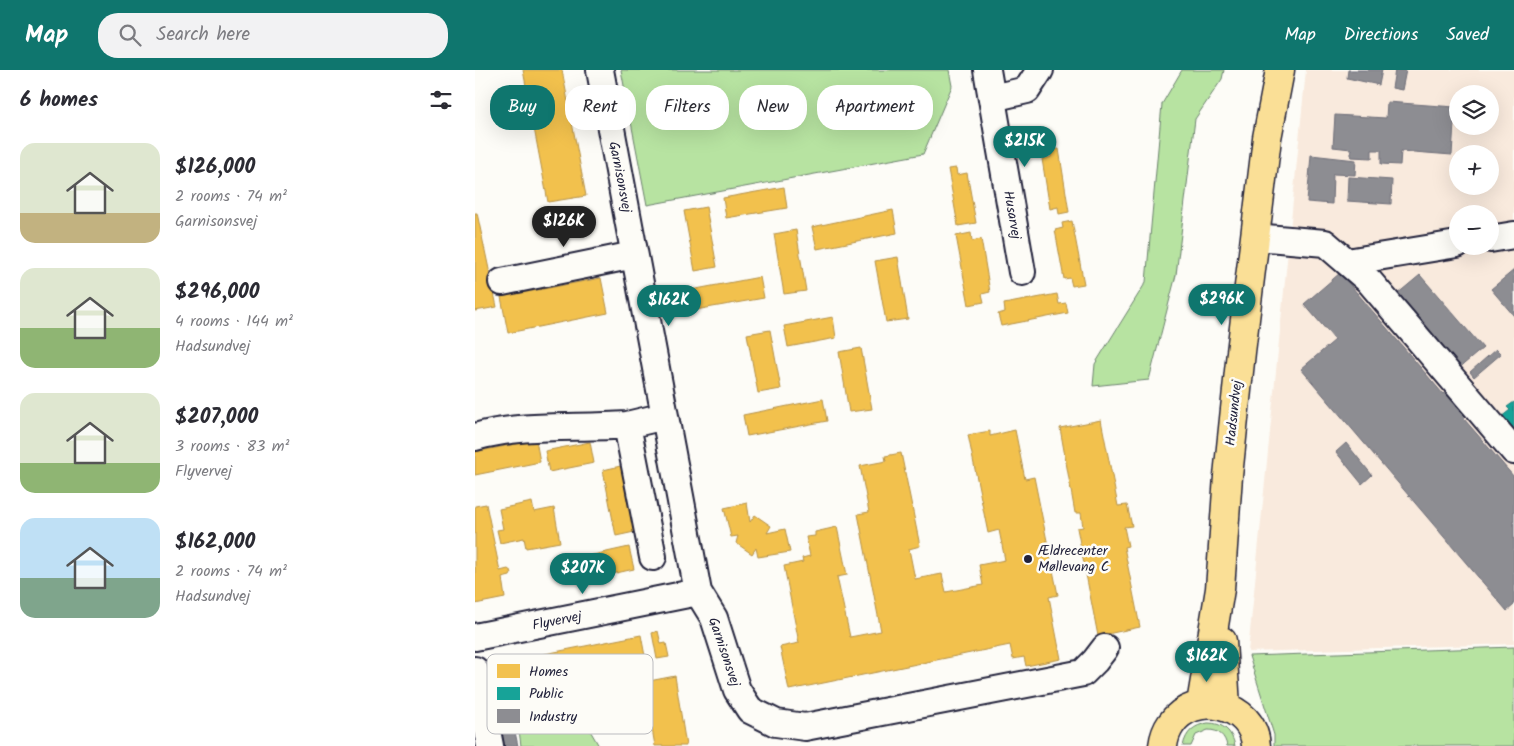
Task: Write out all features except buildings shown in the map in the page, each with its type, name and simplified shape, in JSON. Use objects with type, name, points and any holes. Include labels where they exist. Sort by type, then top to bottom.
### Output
[{"type":"main road","name":"Hadsundvej","points":[[1214,706],[1228,476],[1267,138],[1281,70]]},
{"type":"main road","points":[[1163,746],[1165,734],[1175,719],[1190,708],[1214,706],[1237,712],[1246,720],[1252,731],[1256,746]]},
{"type":"street","name":"Garnisonsvej","points":[[600,70],[698,592],[714,618],[737,690],[750,710],[776,723],[805,727],[1083,673],[1105,648]]},
{"type":"street","name":"Husarvej","points":[[987,70],[1022,272]]},
{"type":"street","points":[[992,98],[1027,90],[1040,70]]},
{"type":"street","points":[[1499,238],[1514,235]]},
{"type":"street","points":[[1255,237],[1325,243],[1369,281],[1514,451]]},
{"type":"street","points":[[1347,262],[1449,245]]},
{"type":"street","points":[[502,282],[635,255]]},
{"type":"street","points":[[475,437],[493,432],[537,428],[601,427],[665,416]]},
{"type":"street","points":[[627,424],[653,556]]},
{"type":"street","name":"Flyvervej","points":[[475,637],[698,592]]},
{"type":"street","points":[[475,670],[487,731]]},
{"type":"shaded area","points":[[1306,70],[1514,70],[1514,644],[1248,652]]},
{"type":"green space","points":[[621,70],[949,70],[952,86],[923,154],[647,205],[633,130],[636,130],[636,85],[624,85]]},
{"type":"green space","points":[[1182,70],[1224,70],[1222,79],[1195,119],[1176,275],[1149,380],[1093,386],[1095,364],[1146,282],[1162,104]]},
{"type":"green space","points":[[1514,647],[1514,746],[1274,746],[1274,735],[1249,656]]},
{"type":"green space","points":[[1208,723],[1218,724],[1226,729],[1232,736],[1235,746],[1227,746],[1221,734],[1208,730],[1196,735],[1191,746],[1183,746],[1191,730],[1199,725]]},
{"type":"green space","points":[[520,734],[592,734],[599,746],[521,746]]},
{"type":"place","name":"Ældrecenter Møllevang C","points":[[1028,559]]}]
